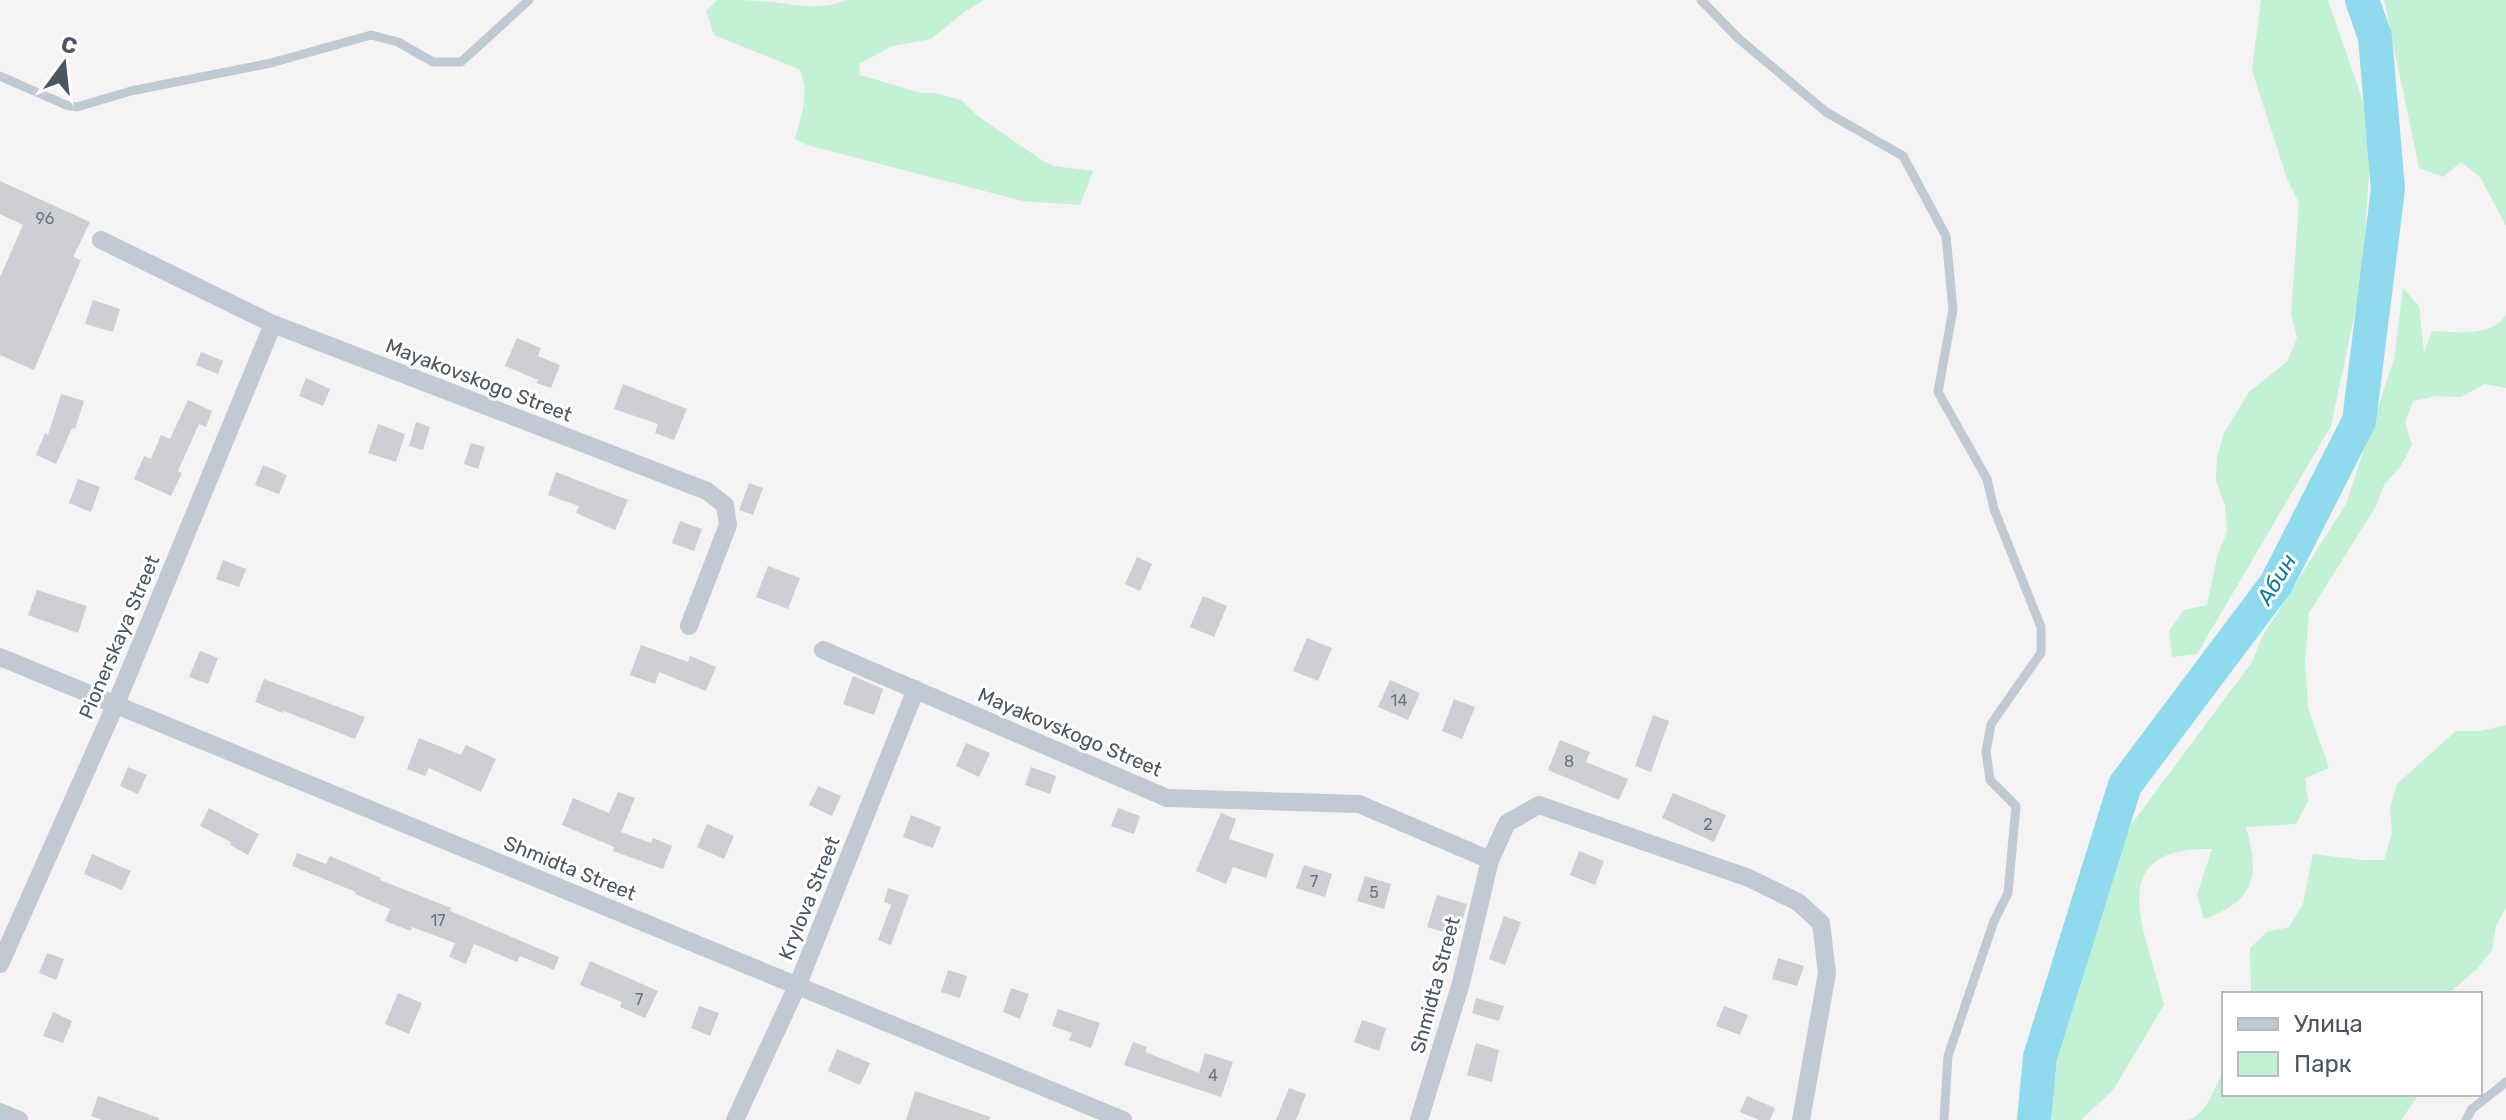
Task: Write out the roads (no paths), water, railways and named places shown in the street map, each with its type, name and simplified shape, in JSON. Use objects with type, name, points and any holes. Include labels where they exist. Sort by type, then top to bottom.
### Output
[{"type":"street","name":"Mayakovskogo Street","points":[[101,240],[273,324],[707,491],[725,505],[728,525],[689,626]]},
{"type":"street","name":"Pionerskaya Street","points":[[0,964],[115,706],[273,324]]},
{"type":"street","name":"Mayakovskogo Street","points":[[823,650],[1167,798],[1359,804],[1490,860]]},
{"type":"street","name":"Shmidta Street","points":[[0,657],[1123,1120]]},
{"type":"street","name":"Krylova Street","points":[[735,1120],[798,984],[916,689]]},
{"type":"street","points":[[1490,860],[1507,823],[1539,805],[1749,878],[1798,902],[1821,923],[1827,973],[1801,1120]]},
{"type":"street","name":"Shmidta Street","points":[[1419,1120],[1461,983],[1490,860]]},
{"type":"street","points":[[0,1112],[19,1120]]},
{"type":"lane","points":[[0,76],[77,107],[131,91],[271,63],[371,35],[398,42],[433,62],[461,62],[529,0]]},
{"type":"lane","points":[[1701,0],[1739,39],[1826,112],[1903,156],[1946,236],[1953,309],[1938,392],[1987,479],[1994,509],[2041,627],[2041,653],[1991,724],[1986,752],[1990,780],[2016,806],[2008,893],[1994,921],[1948,1056],[1944,1120]]},
{"type":"lane","points":[[2466,1120],[2472,1109],[2506,1082]]},
{"type":"waterway","name":"Абин","points":[[2034,1120],[2040,1057],[2125,785],[2276,584],[2359,421],[2388,189],[2375,37],[2362,0]]}]
